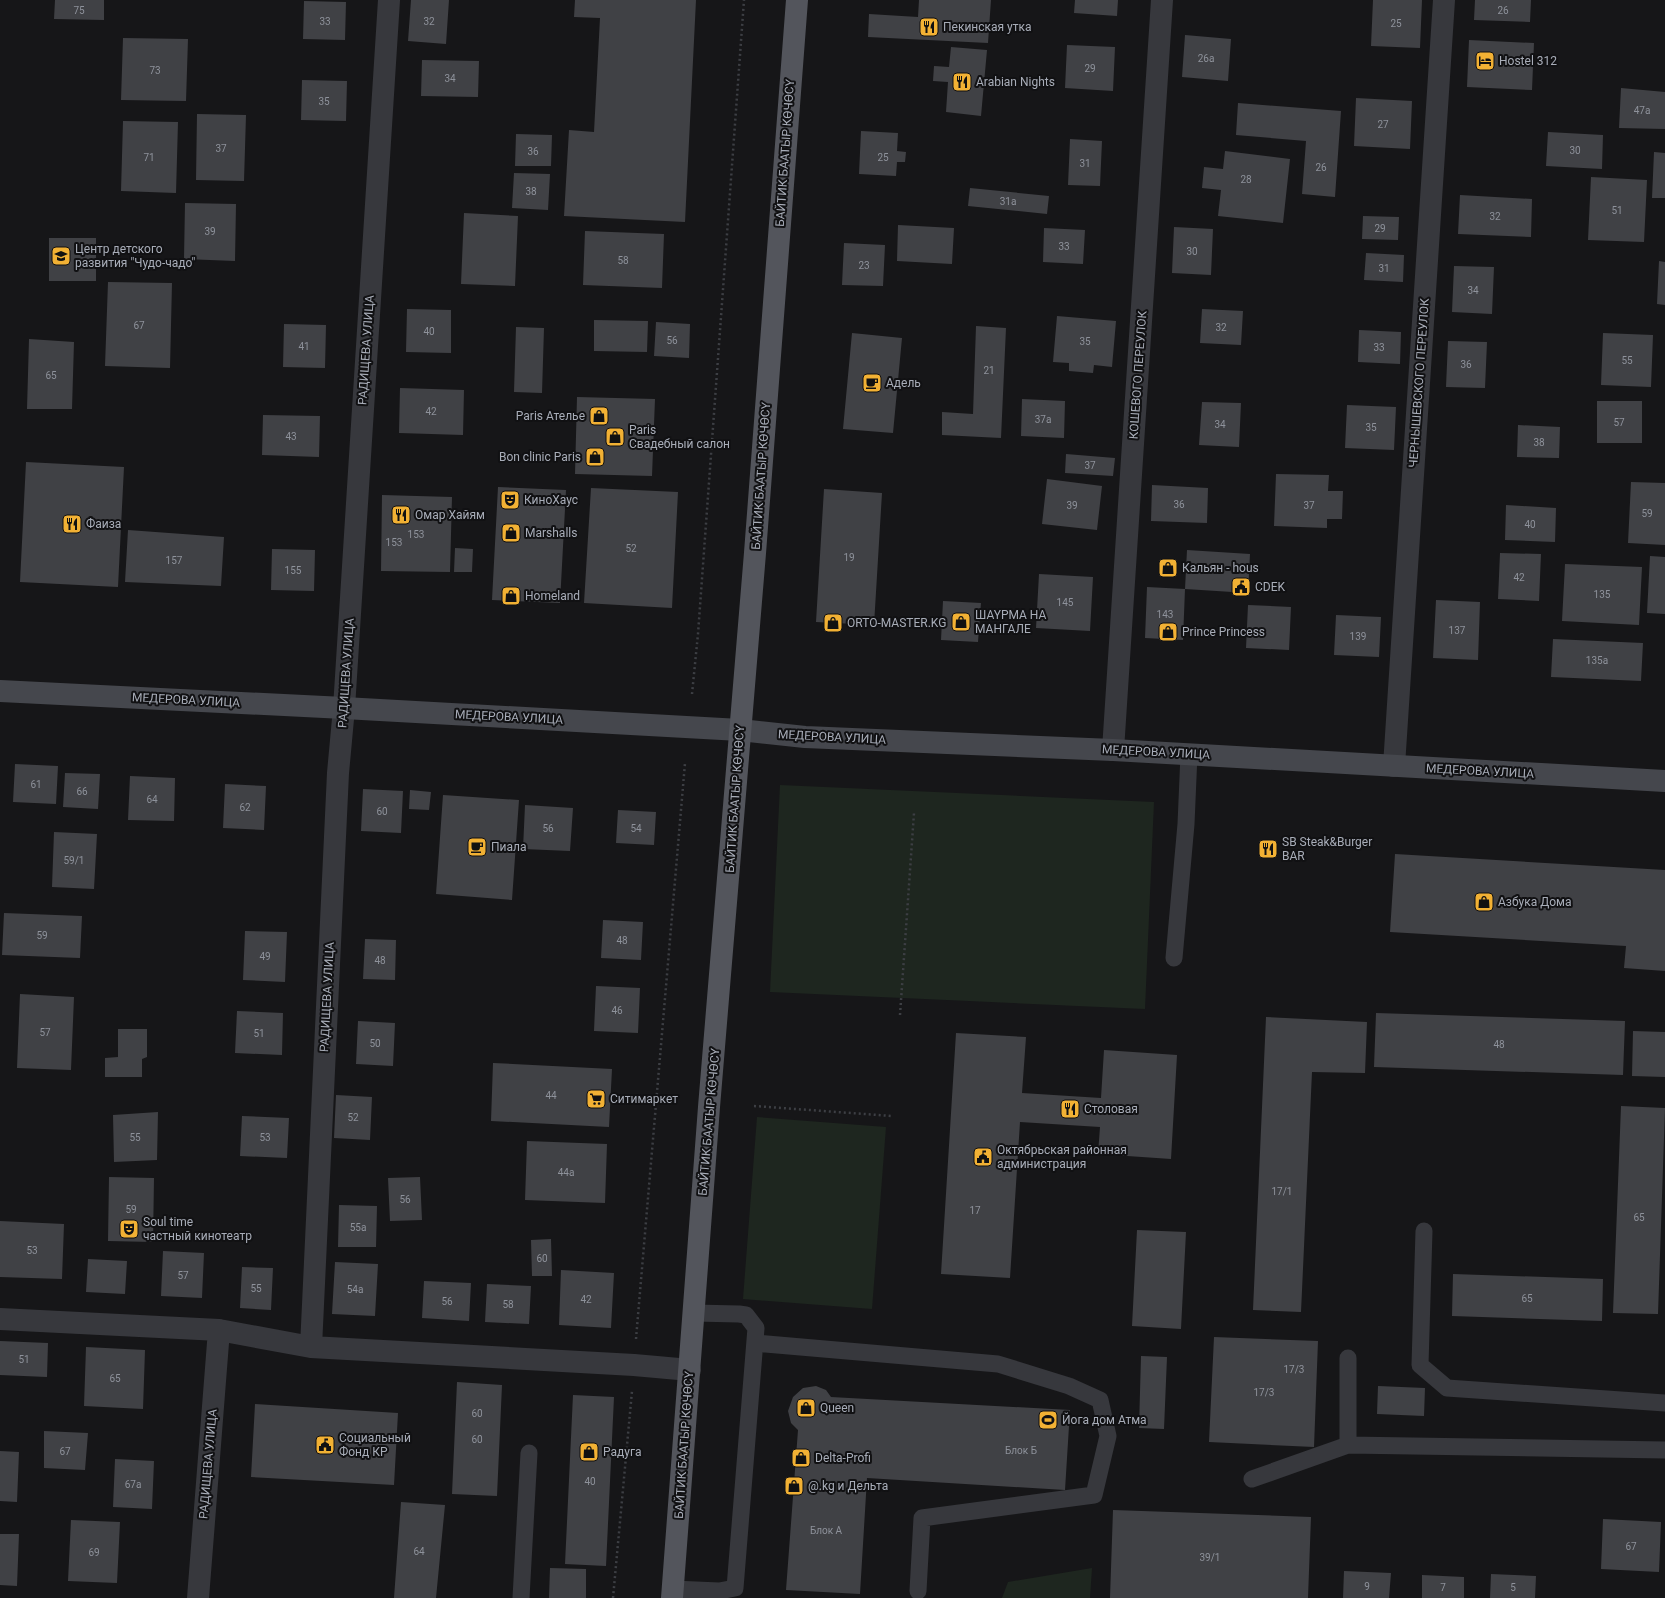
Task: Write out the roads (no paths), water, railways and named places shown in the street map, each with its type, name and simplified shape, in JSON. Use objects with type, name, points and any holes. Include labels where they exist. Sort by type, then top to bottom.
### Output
[{"type":"main road","name":"БАЙТИК БААТЫР КӨЧӨСҮ","points":[[672,1593],[740,730],[753,585],[796,0]]},
{"type":"main road","name":"МЕДЕРОВА УЛИЦА","points":[[0,691],[740,730],[805,737],[1113,750],[1665,781]]},
{"type":"street","name":"РАДИЩЕВА УЛИЦА","points":[[311,1347],[338,773],[344,708],[388,0]]},
{"type":"street","name":"КОШЕВОГО ПЕРЕУЛОК","points":[[1113,750],[1162,0]]},
{"type":"street","name":"ЧЕРНЫШЕВСКОГО ПЕРЕУЛОК","points":[[1394,766],[1444,0]]},
{"type":"street","points":[[0,1319],[219,1330],[311,1347],[634,1365],[690,1370]]},
{"type":"street","name":"РАДИЩЕВА УЛИЦА","points":[[198,1598],[219,1330]]},
{"type":"lane","points":[[1174,958],[1186,824],[1189,754]]},
{"type":"lane","points":[[1424,1232],[1420,1365],[1447,1388],[1665,1404]]},
{"type":"lane","points":[[672,1593],[720,1591],[735,1588],[755,1343],[756,1328],[746,1315],[694,1313]]},
{"type":"lane","points":[[755,1343],[998,1364],[1069,1386],[1100,1400],[1108,1436],[1094,1495],[922,1518],[918,1591]]},
{"type":"lane","points":[[1348,1358],[1348,1445]]},
{"type":"lane","points":[[1252,1479],[1348,1445],[1665,1450]]},
{"type":"lane","points":[[521,1598],[529,1453]]},
{"type":"place","name":"Пекинская утка","points":[[929,27]]},
{"type":"place","name":"Hostel 312","points":[[1485,61]]},
{"type":"place","name":"Arabian Nights","points":[[962,82]]},
{"type":"place","name":"Центр детского развития \"Чудо-чадо\"","points":[[61,256]]},
{"type":"place","name":"Адель","points":[[872,383]]},
{"type":"place","name":"Paris Ателье","points":[[599,416]]},
{"type":"place","name":"Paris Свадебный салон","points":[[615,437]]},
{"type":"place","name":"Bon clinic Paris","points":[[595,457]]},
{"type":"place","name":"КиноХаус","points":[[510,500]]},
{"type":"place","name":"Омар Хайям","points":[[401,515]]},
{"type":"place","name":"Фаиза","points":[[72,524]]},
{"type":"place","name":"Marshalls","points":[[511,533]]},
{"type":"place","name":"Кальян - hous","points":[[1168,568]]},
{"type":"place","name":"CDEK","points":[[1241,587]]},
{"type":"place","name":"Homeland","points":[[511,596]]},
{"type":"place","name":"ШАҮРМА НА МАНГАЛЕ","points":[[961,622]]},
{"type":"place","name":"ORTO-MASTER.KG","points":[[833,623]]},
{"type":"place","name":"Prince Princess","points":[[1168,632]]},
{"type":"place","name":"Пиала","points":[[477,847]]},
{"type":"place","name":"SB Steak&Burger BAR","points":[[1268,849]]},
{"type":"place","name":"Азбука Дома","points":[[1484,902]]},
{"type":"place","name":"Ситимаркет","points":[[596,1099]]},
{"type":"place","name":"Столовая","points":[[1070,1109]]},
{"type":"place","name":"Октябрьская районная администрация","points":[[983,1157]]},
{"type":"place","name":"Soul time частный кинотеатр","points":[[129,1229]]},
{"type":"place","name":"Queen","points":[[806,1408]]},
{"type":"place","name":"Йога дом Атма","points":[[1048,1420]]},
{"type":"place","name":"Социальный Фонд КР","points":[[325,1445]]},
{"type":"place","name":"Радуга","points":[[589,1452]]},
{"type":"place","name":"Delta-Profi","points":[[801,1458]]},
{"type":"place","name":"@.kg и Дельта","points":[[794,1486]]}]
